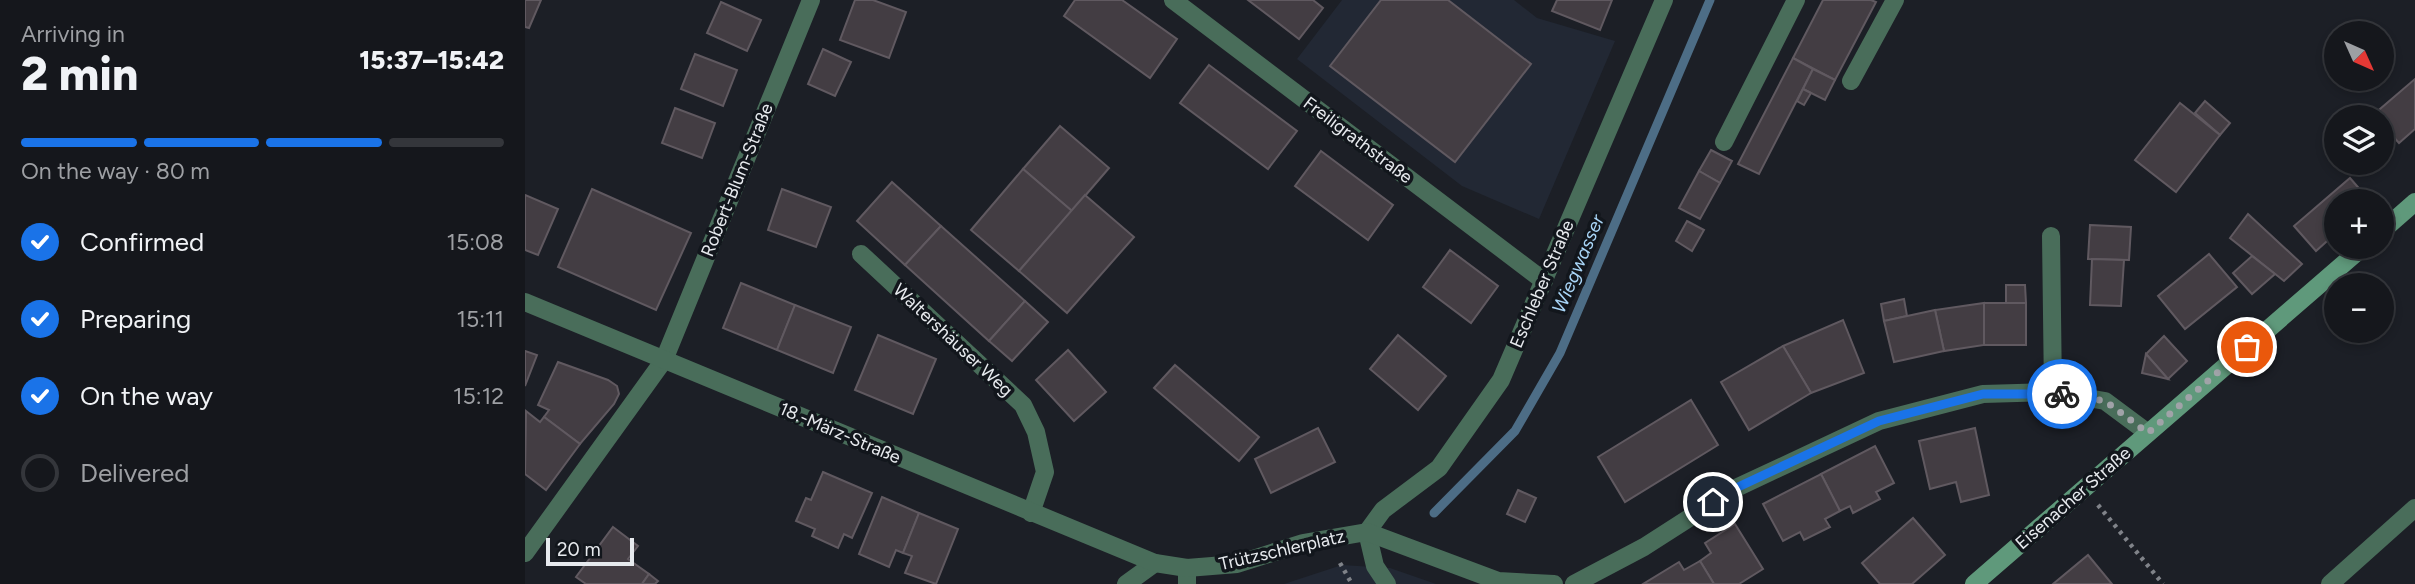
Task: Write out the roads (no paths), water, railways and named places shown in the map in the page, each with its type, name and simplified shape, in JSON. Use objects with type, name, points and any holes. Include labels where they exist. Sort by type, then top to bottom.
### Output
[{"type":"main road","points":[[2394,220],[2415,202]]},
{"type":"main road","name":"Eisenacher Straße","points":[[1974,584],[2349,259]]},
{"type":"street","name":"Robert-Blum-Straße","points":[[525,553],[664,360],[811,0]]},
{"type":"street","name":"Freiligrathstraße","points":[[1173,0],[1544,281]]},
{"type":"street","name":"Eschleber Straße","points":[[1367,532],[1383,510],[1439,468],[1501,380],[1664,0]]},
{"type":"street","points":[[1724,142],[1796,0]]},
{"type":"street","points":[[1851,81],[1895,0]]},
{"type":"street","points":[[2051,236],[2053,392]]},
{"type":"street","name":"Waltershäuser Weg","points":[[861,254],[1023,405],[1036,432],[1045,472],[1031,513]]},
{"type":"street","name":"18.-März-Straße","points":[[525,302],[1155,563]]},
{"type":"street","points":[[1574,584],[1644,547],[1736,488],[1879,421],[1983,394],[2053,392],[2105,401],[2148,433]]},
{"type":"street","points":[[2330,584],[2415,508]]},
{"type":"street","points":[[1367,532],[1375,566],[1387,584]]},
{"type":"street","points":[[1367,532],[1498,581],[1554,584]]},
{"type":"street","name":"Trützschlerplatz","points":[[1155,563],[1187,576],[1237,564],[1303,543],[1367,532]]},
{"type":"street","points":[[1126,584],[1155,563]]},
{"type":"waterway","name":"Wiegwasser","points":[[1434,513],[1515,431],[1560,353],[1710,0]]}]
